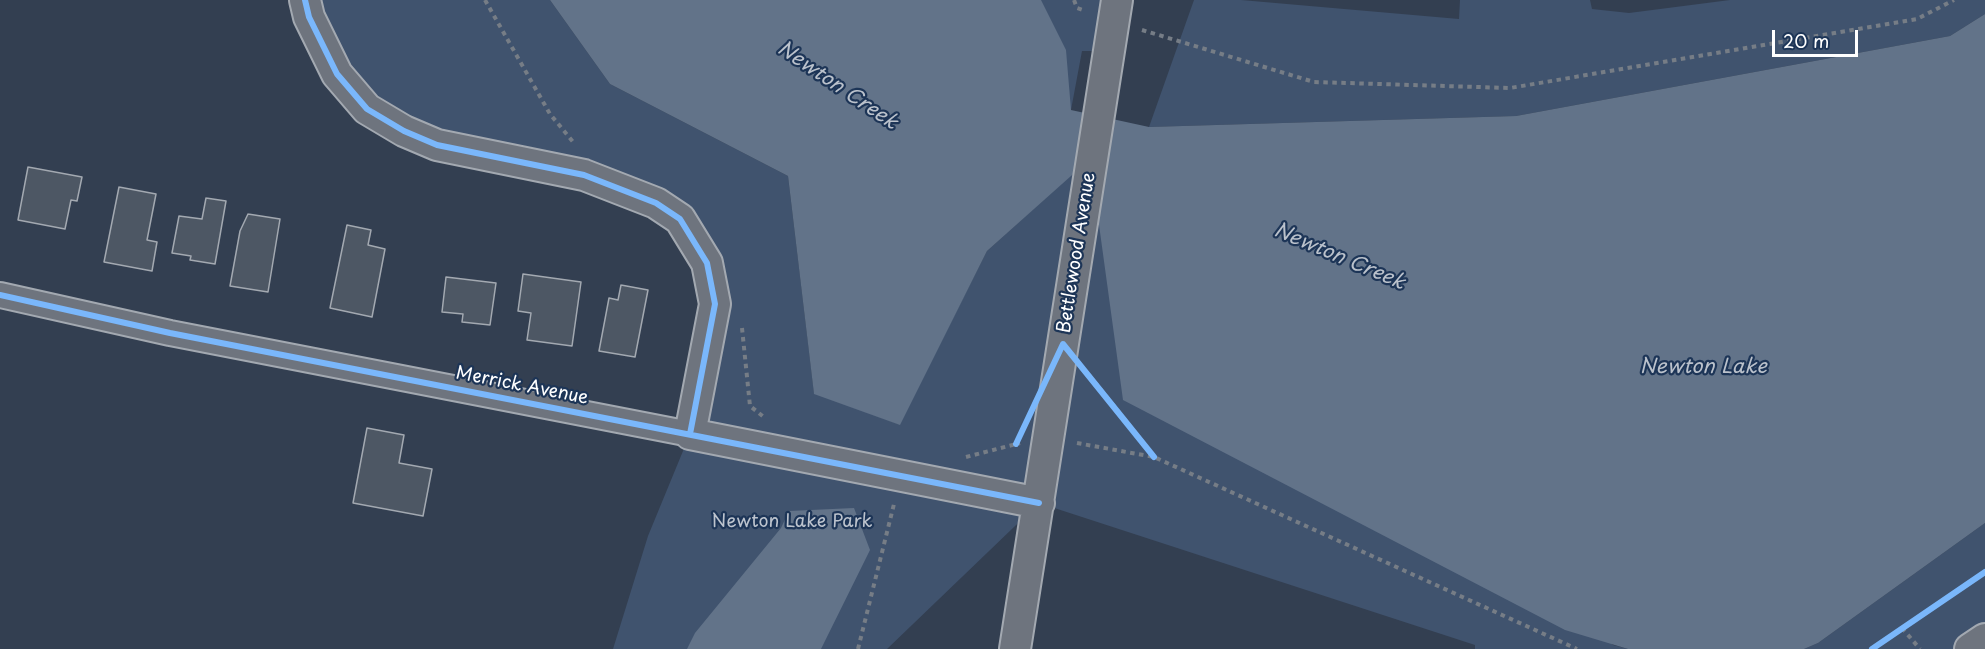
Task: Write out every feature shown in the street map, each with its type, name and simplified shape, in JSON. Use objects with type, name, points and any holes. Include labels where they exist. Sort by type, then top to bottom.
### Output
[{"type":"street","points":[[304,0],[309,17],[337,74],[367,109],[404,131],[437,145],[584,174],[656,204],[680,219],[707,262],[715,304],[690,434]]},
{"type":"street","name":"Bettlewood Avenue","points":[[1015,649],[1115,10]]},
{"type":"street","name":"Merrick Avenue","points":[[0,295],[170,333],[1039,503]]},
{"type":"path","points":[[485,0],[549,114],[576,145]]},
{"type":"path","points":[[1115,10],[1314,82],[1510,88],[1917,19],[1954,0]]},
{"type":"path","points":[[741,326],[750,406],[773,424]]},
{"type":"path","points":[[957,460],[1048,438],[1154,457],[1576,649]]},
{"type":"path","points":[[858,649],[897,496]]},
{"type":"path","points":[[1872,649],[1985,572]]},
{"type":"path","points":[[1902,628],[1920,649]]},
{"type":"green space","name":"Newton Lake Park","points":[[305,0],[550,0],[610,84],[788,176],[814,393],[899,424],[987,251],[1090,158],[1613,645],[1628,649],[1475,649],[1475,645],[1039,503],[887,649],[613,649],[648,536],[690,434],[715,304],[680,220],[367,109]]},
{"type":"green space","points":[[1023,0],[1117,0],[1109,51],[1082,51],[1071,110]]},
{"type":"green space","points":[[1194,0],[1241,0],[1459,19],[1460,0],[1590,0],[1592,9],[1629,13],[1730,0],[1985,0],[1985,14],[1950,36],[1516,116],[1149,127]]},
{"type":"green space","points":[[1985,523],[1985,639],[1970,649],[1804,649],[1818,643]]},
{"type":"water","name":"Newton Lake","points":[[550,0],[1041,0],[1066,50],[1071,110],[1149,127],[1516,116],[1950,36],[1985,14],[1985,523],[1818,643],[1804,649],[1628,649],[1565,630],[1123,400],[1090,159],[987,251],[900,425],[814,394],[788,176],[610,84]]},
{"type":"water","points":[[854,508],[870,550],[821,649],[687,649],[695,633],[781,528],[789,511]]},
{"type":"building","points":[[28,167],[82,177],[77,201],[71,200],[65,229],[18,220]]},
{"type":"building","points":[[119,187],[156,194],[147,240],[157,242],[152,271],[104,262]]},
{"type":"building","points":[[206,198],[226,201],[215,264],[190,260],[191,256],[172,253],[179,216],[202,219]]},
{"type":"building","points":[[248,214],[280,219],[268,292],[230,286],[240,231]]},
{"type":"building","points":[[347,225],[371,230],[368,245],[385,249],[372,317],[330,308]]},
{"type":"building","points":[[523,274],[581,282],[572,346],[527,340],[531,313],[518,311]]},
{"type":"building","points":[[446,277],[496,283],[490,325],[462,322],[463,314],[442,312]]},
{"type":"building","points":[[621,285],[648,290],[635,357],[599,351],[609,298],[618,300]]},
{"type":"building","points":[[367,428],[404,435],[399,463],[432,469],[423,516],[353,503]]},
{"type":"cycle path","points":[[305,0],[309,17],[337,74],[367,109],[404,131],[437,145],[584,175],[656,203],[680,219],[707,263],[715,304],[690,434]]},
{"type":"cycle path","points":[[0,295],[170,333],[1039,503]]},
{"type":"cycle path","points":[[1016,444],[1063,344],[1154,457]]},
{"type":"cycle path","points":[[1872,649],[1985,572]]},
{"type":"water label","name":"Newton Creek","points":[[837,86]]},
{"type":"water label","name":"Newton Creek","points":[[1339,257]]}]
